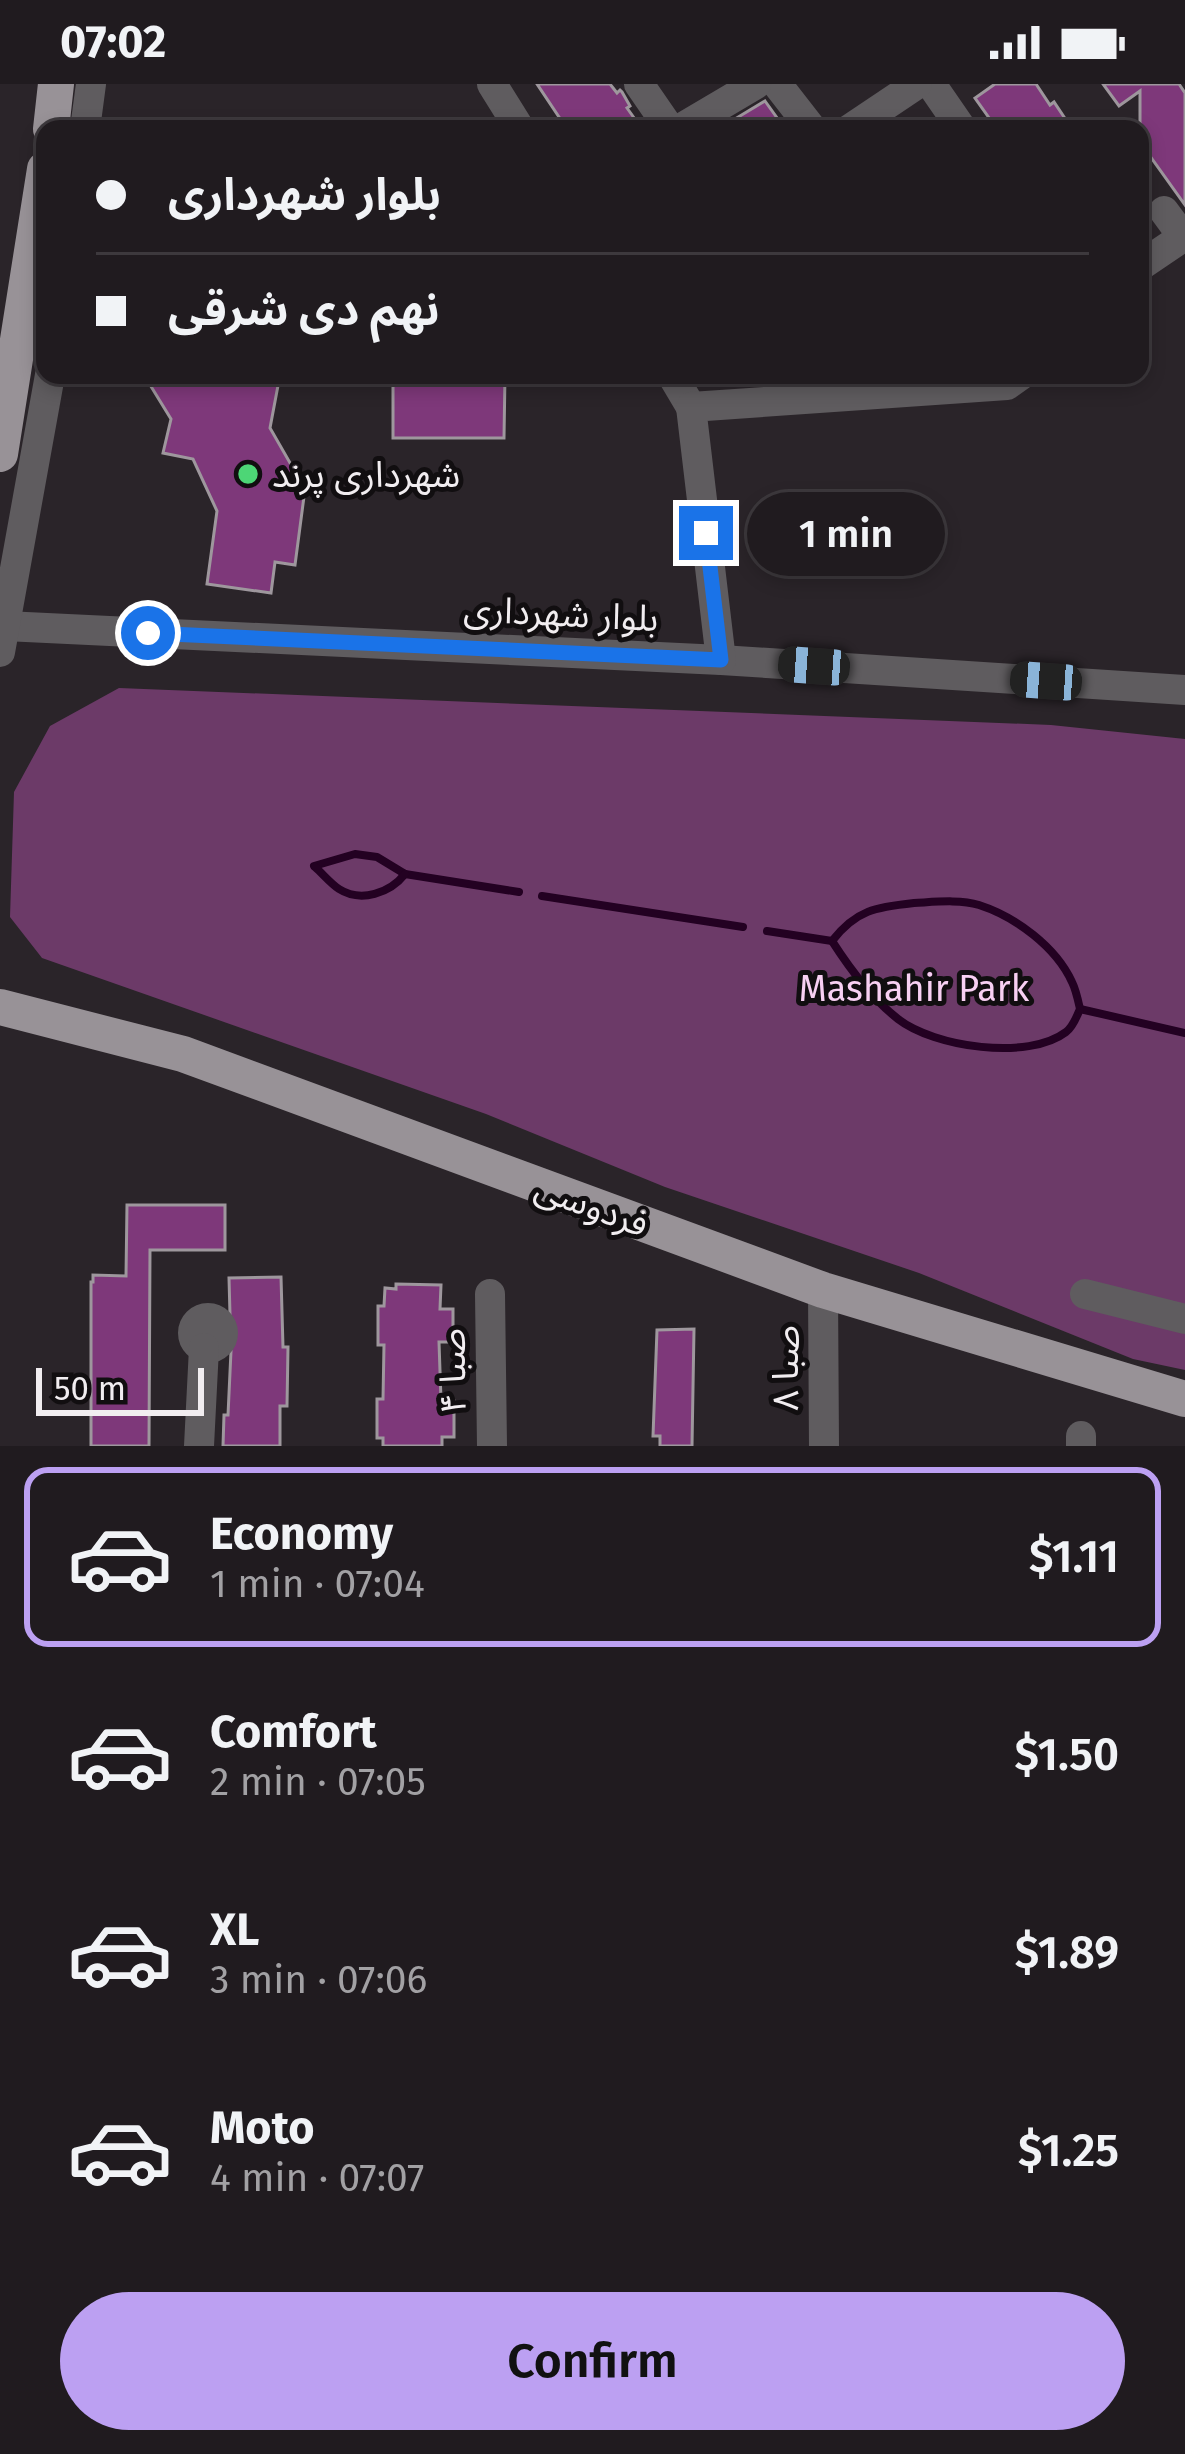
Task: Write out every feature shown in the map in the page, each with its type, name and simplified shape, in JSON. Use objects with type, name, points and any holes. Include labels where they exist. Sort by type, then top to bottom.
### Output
[{"type":"main road","points":[[51,120],[56,84]]},
{"type":"main road","points":[[0,454],[36,227]]},
{"type":"main road","name":"فردوسی","points":[[0,1007],[183,1054],[823,1290],[1185,1399]]},
{"type":"street","points":[[87,120],[91,84]]},
{"type":"street","points":[[492,84],[514,120]]},
{"type":"street","points":[[639,84],[664,120]]},
{"type":"street","points":[[695,120],[756,84]]},
{"type":"street","points":[[778,84],[805,120]]},
{"type":"street","points":[[863,120],[916,84]]},
{"type":"street","points":[[931,84],[956,120]]},
{"type":"street","points":[[1149,260],[1183,237],[1164,211]]},
{"type":"street","points":[[1149,282],[1185,256]]},
{"type":"street","points":[[3,639],[48,384]]},
{"type":"street","points":[[677,384],[691,407],[721,660]]},
{"type":"street","points":[[691,407],[1008,384]]},
{"type":"street","name":"بلوار شهرداری","points":[[3,639],[721,660],[1185,690]]},
{"type":"street","name":"صبا ۸","points":[[823,1290],[824,1446]]},
{"type":"street","name":"صبا ۴","points":[[490,1294],[491,1446]]},
{"type":"street","points":[[1085,1294],[1185,1319]]},
{"type":"street","points":[[199,1446],[204,1348]]},
{"type":"green space","name":"Mashahir Park","points":[[119,688],[1051,725],[1185,739],[1185,1370],[1133,1359],[919,1273],[665,1187],[486,1114],[42,958],[10,917],[14,792],[50,726]]},
{"type":"building","points":[[537,84],[610,84],[617,93],[622,92],[636,120],[561,120]]},
{"type":"building","points":[[995,84],[1036,84],[1066,120],[991,120],[975,98]]},
{"type":"building","points":[[1103,84],[1179,84],[1185,93],[1185,205],[1149,155],[1149,120],[1140,120],[1140,91],[1119,106]]},
{"type":"building","points":[[765,101],[779,120],[733,120]]},
{"type":"building","name":"شهرداری پرند","points":[[150,384],[278,384],[270,428],[305,489],[295,565],[275,562],[271,593],[207,584],[217,511],[193,459],[163,453],[171,419]]},
{"type":"building","points":[[393,384],[505,384],[504,438],[393,438]]},
{"type":"building","points":[[127,1205],[225,1205],[225,1250],[150,1250],[149,1446],[91,1446],[91,1282],[93,1275],[126,1276]]},
{"type":"building","points":[[281,1277],[283,1347],[288,1347],[287,1406],[280,1406],[280,1446],[223,1446],[231,1351],[229,1278]]},
{"type":"building","points":[[396,1284],[441,1285],[440,1309],[453,1309],[453,1342],[439,1342],[441,1400],[454,1401],[454,1437],[442,1437],[442,1446],[383,1446],[383,1438],[377,1438],[384,1345],[378,1345],[378,1306],[384,1306],[385,1288],[396,1289]]},
{"type":"building","points":[[694,1329],[692,1446],[660,1446],[660,1436],[653,1436],[657,1330]]},
{"type":"waterway","points":[[314,866],[355,854],[377,857],[405,874],[519,892]]},
{"type":"waterway","points":[[315,867],[339,889],[356,895],[383,891],[405,874]]},
{"type":"waterway","points":[[542,896],[743,927]]},
{"type":"waterway","points":[[832,941],[858,916],[878,909],[938,902],[979,905],[1007,917],[1045,945],[1065,969],[1080,1009]]},
{"type":"waterway","points":[[767,931],[832,941],[862,983],[898,1019],[957,1043],[1006,1048],[1049,1041],[1068,1030],[1080,1009],[1185,1033]]},
{"type":"place","name":"شهرداری پرند","points":[[248,474]]},
{"type":"route","points":[[148,633],[721,660],[706,533]]}]
